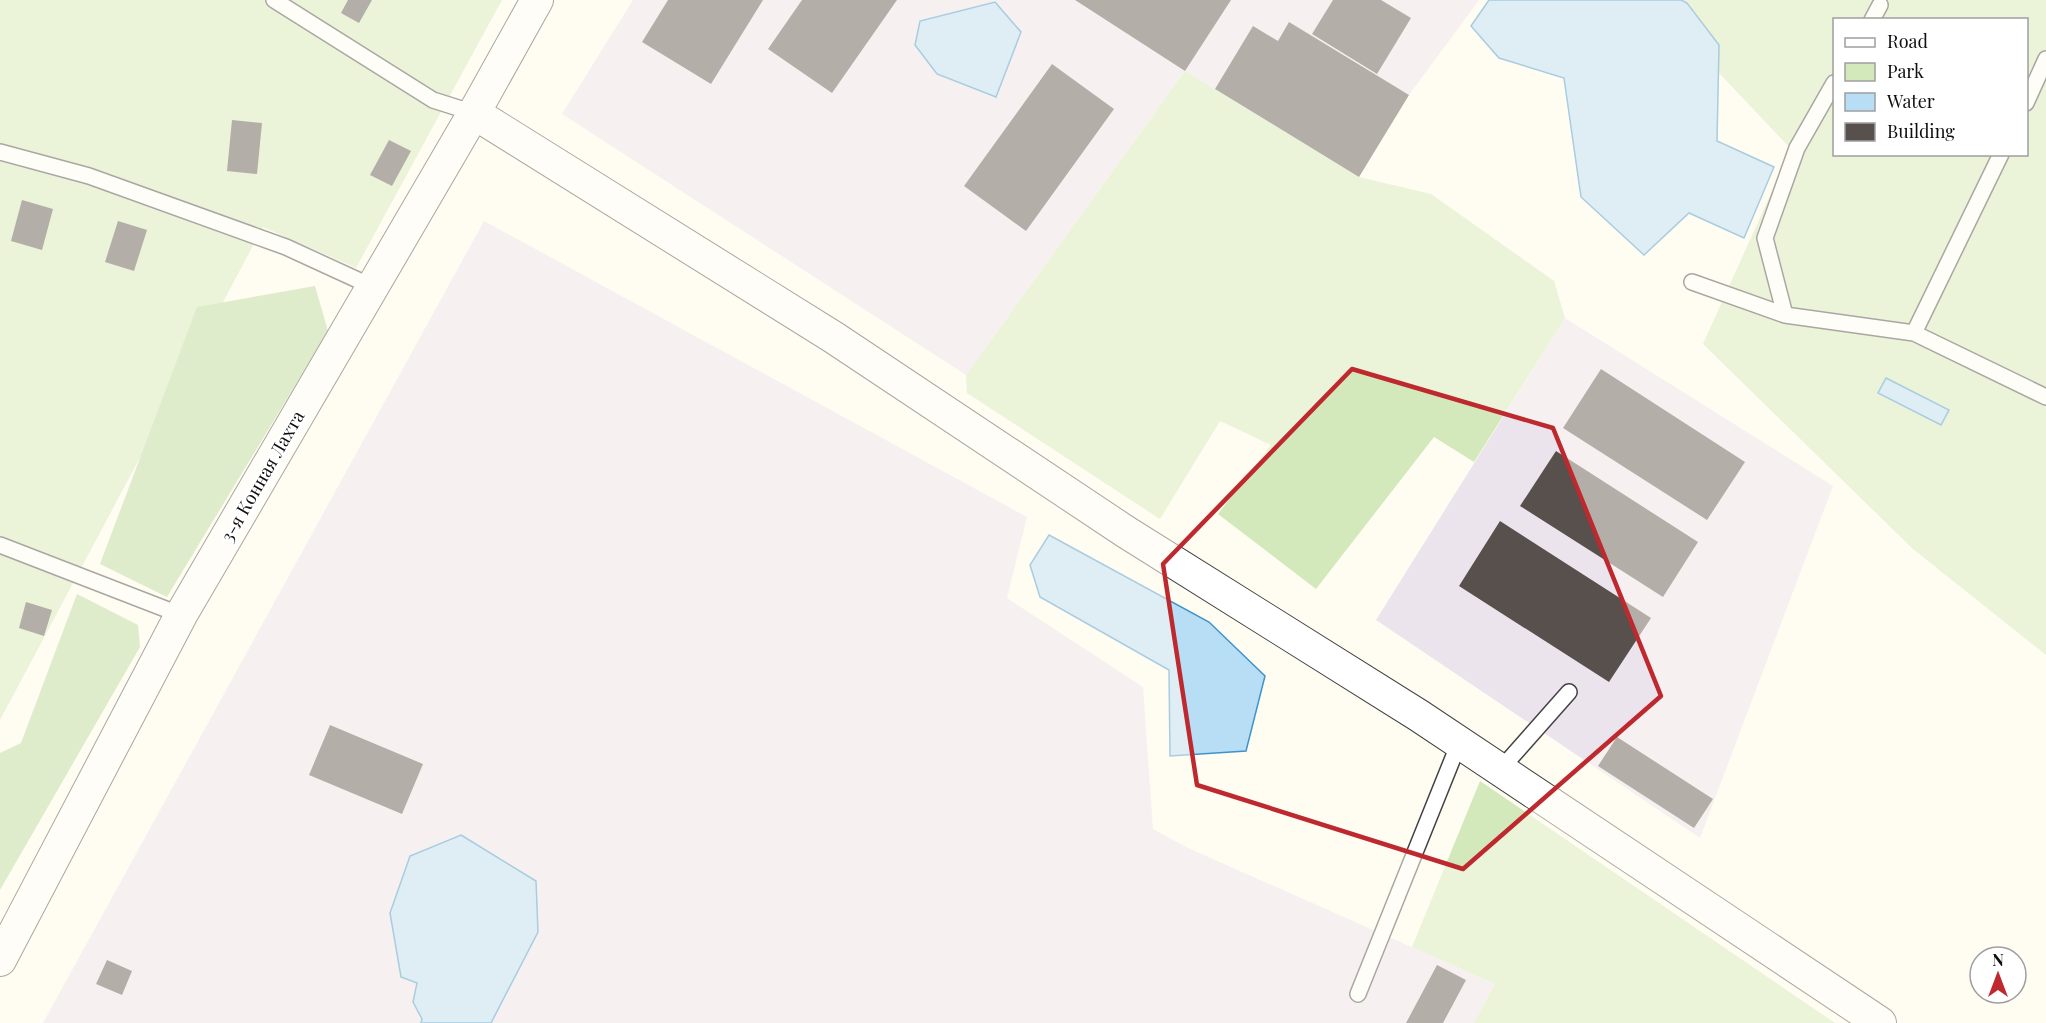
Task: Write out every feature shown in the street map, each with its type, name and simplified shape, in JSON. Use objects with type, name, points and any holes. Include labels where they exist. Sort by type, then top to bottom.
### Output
[{"type":"street","name":"3-я Конная Лахта","points":[[0,960],[181,615],[474,113],[537,0]]},
{"type":"street","points":[[474,113],[833,337],[1126,532],[1459,743],[1880,1023]]},
{"type":"lane","points":[[274,0],[433,100],[474,113]]},
{"type":"lane","points":[[1873,18],[1880,5]]},
{"type":"lane","points":[[2028,98],[2046,59]]},
{"type":"lane","points":[[1785,315],[1765,238],[1797,148],[1833,85]]},
{"type":"lane","points":[[0,152],[89,176],[275,243],[372,287]]},
{"type":"lane","points":[[1914,333],[2000,156]]},
{"type":"lane","points":[[1692,282],[1785,315],[1914,333],[2046,397]]},
{"type":"lane","points":[[0,545],[181,615]]},
{"type":"lane","points":[[1500,770],[1569,692]]},
{"type":"lane","points":[[1358,994],[1459,743]]},
{"type":"highlighted area","points":[[1352,369],[1553,428],[1661,696],[1463,869],[1197,785],[1163,564]]},
{"type":"shaded area","points":[[633,0],[1479,0],[1409,95],[1359,177],[1185,71],[966,375],[562,114]]},
{"type":"shaded area","points":[[484,221],[1027,517],[1007,598],[1143,687],[1153,829],[1188,848],[1495,984],[1474,1023],[43,1023]]},
{"type":"shaded area","points":[[1565,318],[1833,486],[1700,838],[1376,620]]},
{"type":"green space","points":[[0,0],[502,0],[356,268],[263,227],[0,720]]},
{"type":"green space","points":[[1650,0],[2046,0],[2046,655],[1913,549],[1703,344],[1791,149]]},
{"type":"green space","points":[[1185,71],[1359,177],[1431,194],[1554,281],[1565,318],[1474,462],[1434,437],[1316,589],[1218,514],[1271,445],[1220,421],[1160,519],[967,393],[966,375]]},
{"type":"green space","points":[[315,286],[328,331],[167,597],[100,564],[197,307]]},
{"type":"green space","points":[[77,594],[138,625],[140,647],[0,890],[0,753],[21,743]]},
{"type":"green space","points":[[1480,781],[1835,1023],[1474,1023],[1495,984],[1412,947]]},
{"type":"water","points":[[1489,0],[1681,0],[1687,3],[1719,45],[1717,141],[1774,167],[1744,238],[1689,213],[1644,255],[1581,197],[1564,78],[1499,58],[1471,26]]},
{"type":"water","points":[[995,2],[1021,32],[996,97],[937,74],[915,45],[920,21]]},
{"type":"water","points":[[1886,378],[1949,410],[1941,425],[1878,393]]},
{"type":"water","points":[[1049,535],[1209,622],[1265,676],[1246,751],[1170,756],[1169,670],[1040,597],[1030,565]]},
{"type":"water","points":[[461,835],[536,881],[538,932],[491,1023],[421,1023],[422,1019],[413,1002],[417,983],[401,977],[390,913],[410,856]]},
{"type":"building","points":[[348,0],[372,0],[359,23],[341,13]]},
{"type":"building","points":[[668,0],[763,0],[711,84],[642,42]]},
{"type":"building","points":[[802,0],[897,0],[832,93],[768,49]]},
{"type":"building","points":[[1075,0],[1231,0],[1185,71]]},
{"type":"building","points":[[1333,0],[1381,0],[1411,18],[1377,74],[1312,34]]},
{"type":"building","points":[[1289,22],[1409,95],[1359,177],[1215,89],[1253,26],[1278,41]]},
{"type":"building","points":[[1052,64],[1114,109],[1026,231],[964,186]]},
{"type":"building","points":[[232,120],[262,123],[257,174],[227,171]]},
{"type":"building","points":[[389,140],[411,151],[392,186],[370,175]]},
{"type":"building","points":[[22,200],[53,209],[42,250],[11,241]]},
{"type":"building","points":[[118,221],[147,230],[134,271],[105,262]]},
{"type":"building","points":[[1601,369],[1745,462],[1707,520],[1563,428]]},
{"type":"building","points":[[1556,451],[1698,542],[1663,597],[1520,506]]},
{"type":"building","points":[[1500,521],[1651,618],[1609,682],[1459,586]]},
{"type":"building","points":[[26,602],[52,610],[44,636],[19,628]]},
{"type":"building","points":[[330,725],[423,764],[402,814],[309,775]]},
{"type":"building","points":[[1617,737],[1713,799],[1694,828],[1598,766]]},
{"type":"building","points":[[107,960],[132,971],[122,995],[96,984]]},
{"type":"building","points":[[1437,965],[1466,980],[1443,1023],[1406,1023]]}]
